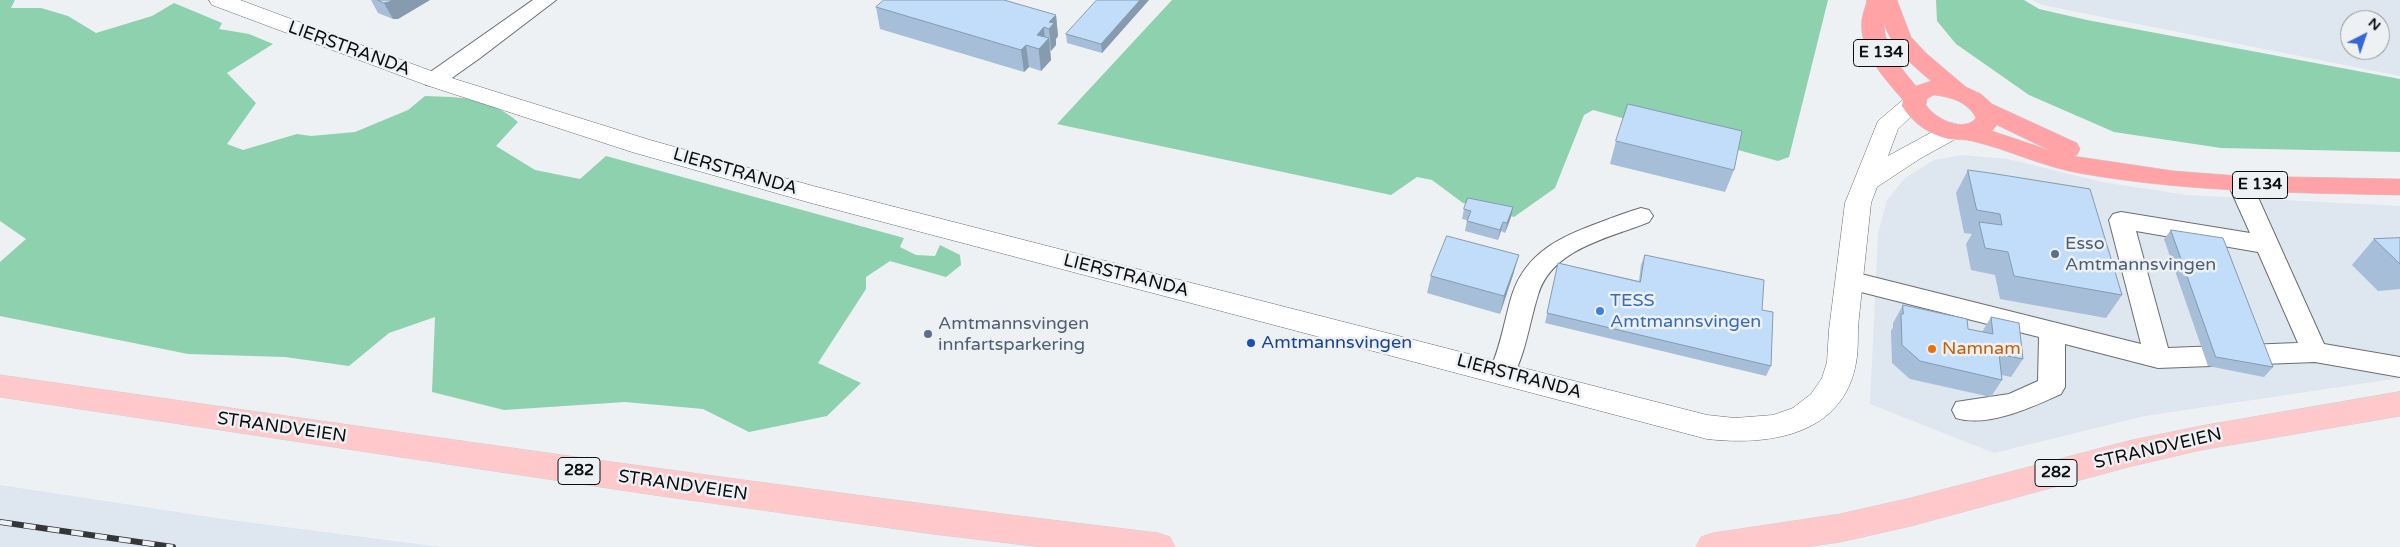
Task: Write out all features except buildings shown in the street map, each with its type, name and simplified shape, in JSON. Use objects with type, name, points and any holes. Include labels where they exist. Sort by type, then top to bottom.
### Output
[{"type":"highway","name":"E 134","points":[[1878,0],[1873,20],[1878,47],[1913,100],[1916,112],[1925,120],[2042,156],[2082,166],[2174,179],[2240,184],[2400,187]]},
{"type":"highway","name":"E 134","points":[[1886,0],[1901,40],[1957,92]]},
{"type":"highway","name":"E 134","points":[[1913,100],[1920,91],[1930,88],[1957,92],[1975,100],[1986,110],[2034,134],[2121,170]]},
{"type":"highway","points":[[1962,132],[1982,129],[1989,119],[1986,110]]},
{"type":"main road","name":"STRANDVEIEN","points":[[0,386],[654,482],[932,520],[1158,547]]},
{"type":"main road","name":"STRANDVEIEN","points":[[1713,547],[1770,540],[1858,524],[1911,512],[2128,454],[2201,438],[2400,404]]},
{"type":"street","name":"LIERSTRANDA","points":[[220,0],[434,80],[641,146],[811,194],[1502,372],[1707,427],[1735,430],[1773,427],[1804,417],[1822,402],[1836,382],[1842,362],[1843,330],[1858,203],[1887,126],[1913,100]]},
{"type":"street","points":[[1865,184],[1912,152],[1962,132]]},
{"type":"lane","points":[[434,80],[473,54],[546,0]]},
{"type":"lane","points":[[2240,184],[2315,352]]},
{"type":"lane","points":[[1502,372],[1510,358],[1529,284],[1536,272],[1554,252],[1570,243],[1641,216]]},
{"type":"lane","points":[[2158,358],[2122,220],[2269,246]]},
{"type":"lane","points":[[1849,280],[2158,358],[2315,352],[2400,367]]},
{"type":"lane","points":[[1966,410],[2013,404],[2051,387],[2052,331]]},
{"type":"shaded area","points":[[2033,0],[2400,0],[2400,76],[2042,5]]},
{"type":"shaded area","points":[[1962,155],[2008,159],[2102,182],[2187,195],[2400,206],[2400,378],[2145,416],[1994,453],[1870,404],[1878,233],[1887,200],[1905,178],[1934,160]]},
{"type":"shaded area","points":[[0,485],[223,519],[441,547],[0,547]]},
{"type":"green space","points":[[0,0],[15,0],[11,8],[41,8],[68,16],[96,33],[152,16],[174,3],[222,23],[219,29],[249,34],[273,44],[227,73],[256,103],[227,144],[243,150],[297,134],[311,136],[355,132],[408,110],[425,96],[463,98],[485,103],[518,122],[496,146],[535,170],[580,179],[606,156],[904,238],[900,247],[916,255],[935,256],[940,245],[960,255],[961,265],[946,277],[890,261],[866,277],[866,289],[818,363],[861,383],[827,416],[749,432],[703,409],[625,402],[504,410],[432,392],[435,317],[389,333],[349,366],[285,357],[188,354],[0,316],[0,262],[26,239],[0,221]]},
{"type":"green space","points":[[1172,0],[1828,0],[1789,157],[1778,161],[1593,110],[1584,115],[1555,188],[1514,217],[1463,203],[1432,180],[1417,177],[1391,195],[1057,124]]},
{"type":"green space","points":[[1936,0],[2024,0],[2039,9],[2087,20],[2400,79],[2400,152],[2221,148],[2114,132],[2029,95],[1956,44],[1937,21]]},
{"type":"railway","points":[[0,522],[173,547]]},
{"type":"place","name":"Esso Amtmannsvingen","points":[[2055,254]]},
{"type":"place","name":"TESS Amtmannsvingen","points":[[1600,311]]},
{"type":"place","name":"Amtmannsvingen innfartsparkering","points":[[928,334]]},
{"type":"place","name":"Amtmannsvingen","points":[[1251,343]]},
{"type":"place","name":"Namnam","points":[[1932,349]]}]
